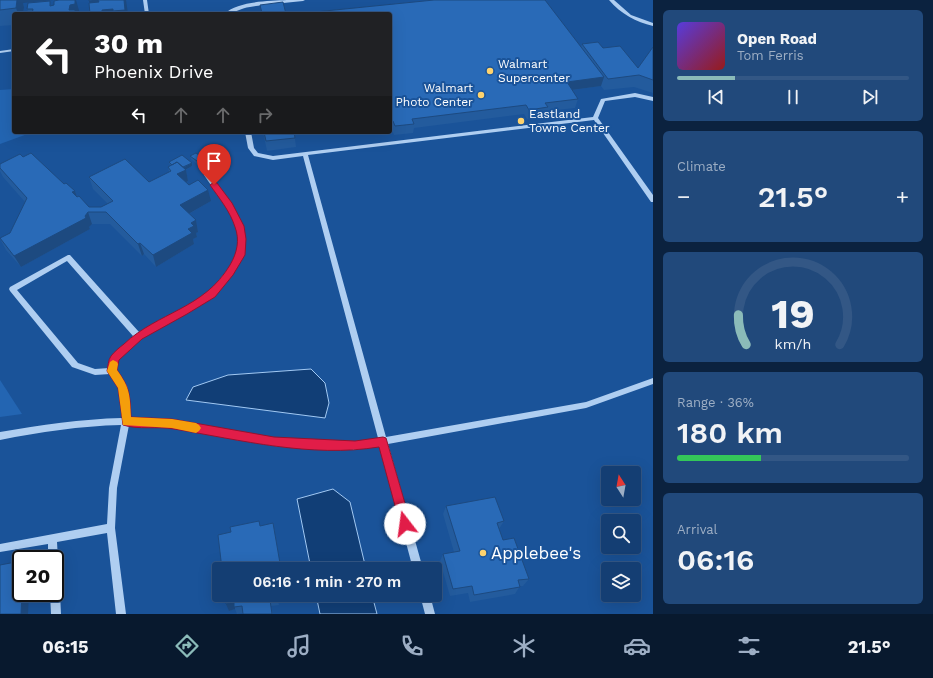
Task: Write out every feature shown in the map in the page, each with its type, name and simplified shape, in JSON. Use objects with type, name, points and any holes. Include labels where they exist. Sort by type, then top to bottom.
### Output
[{"type":"street","points":[[145,0],[147,12]]},
{"type":"street","points":[[228,12],[242,6],[303,0]]},
{"type":"street","points":[[611,0],[622,12],[638,21],[653,25]]},
{"type":"street","points":[[0,52],[12,50]]},
{"type":"street","points":[[595,118],[603,100],[635,95],[653,99]]},
{"type":"street","points":[[248,134],[251,148],[256,156],[273,158],[595,118]]},
{"type":"street","points":[[595,118],[653,200]]},
{"type":"street","points":[[305,154],[416,562]]},
{"type":"street","points":[[121,614],[112,528],[113,488],[126,421],[123,386],[112,371],[115,358],[138,336],[184,312],[212,294],[230,272],[240,255],[242,239],[239,226],[229,205],[207,175]]},
{"type":"street","points":[[112,371],[95,372],[75,365],[12,289],[68,258],[138,336]]},
{"type":"street","points":[[0,436],[44,428],[92,422],[126,421],[172,424],[274,442],[355,446],[586,405],[653,381]]},
{"type":"street","points":[[0,548],[112,528]]},
{"type":"street","points":[[52,538],[53,550]]},
{"type":"street","points":[[55,602],[56,614]]},
{"type":"street","points":[[427,602],[430,614]]},
{"type":"shaded area","points":[[12,89],[12,134],[28,134],[0,144],[0,90]]},
{"type":"shaded area","points":[[311,369],[325,383],[329,403],[325,418],[186,400],[193,387],[228,375]]},
{"type":"shaded area","points":[[0,380],[22,414],[0,417]]},
{"type":"shaded area","points":[[333,489],[350,502],[364,562],[310,562],[297,499]]},
{"type":"shaded area","points":[[317,602],[374,602],[377,614],[320,614]]},
{"type":"building","points":[[0,0],[17,0],[16,8],[0,10]]},
{"type":"building","points":[[75,0],[75,4],[70,5],[69,10],[75,10],[75,12],[32,12],[33,9],[27,9],[28,3],[50,1],[50,6],[54,5],[54,1]]},
{"type":"building","points":[[98,0],[124,0],[125,10],[113,11],[113,9],[102,10],[102,12],[90,12],[89,3],[99,2]]},
{"type":"building","name":"Walmart Supercenter","points":[[434,0],[545,0],[604,77],[567,82],[578,99],[545,103],[548,107],[529,110],[526,105],[412,119],[414,124],[395,126],[392,121],[392,12],[315,12]]},
{"type":"building","points":[[283,2],[286,12],[262,12],[260,5]]},
{"type":"building","points":[[598,42],[603,48],[620,46],[638,68],[653,47],[653,80],[639,75],[608,79],[582,44]]},
{"type":"building","points":[[264,134],[294,134],[295,138],[266,141]]},
{"type":"building","points":[[31,153],[64,184],[66,183],[75,191],[72,192],[77,197],[79,196],[89,207],[101,207],[113,201],[89,177],[125,159],[149,182],[171,171],[168,167],[177,162],[186,170],[177,174],[189,185],[198,180],[208,190],[180,205],[196,220],[191,223],[194,226],[188,229],[192,233],[153,255],[140,243],[138,244],[106,212],[88,212],[85,216],[86,218],[14,256],[0,238],[10,233],[27,198],[0,168],[0,164],[20,154],[23,157]]},
{"type":"building","points":[[196,153],[203,158],[197,161],[190,156]]},
{"type":"building","points":[[182,155],[192,163],[183,167],[177,162],[172,165],[169,162]]},
{"type":"building","name":"Applebee's","points":[[495,497],[504,521],[497,523],[503,540],[514,538],[529,579],[518,580],[520,587],[474,595],[472,586],[453,589],[443,554],[460,551],[446,506]]},
{"type":"building","points":[[259,521],[260,526],[273,523],[280,562],[221,562],[218,535],[231,532],[230,527]]},
{"type":"building","points":[[12,563],[12,602],[22,602],[21,614],[0,614],[0,565]]},
{"type":"building","points":[[234,602],[270,602],[272,614],[243,614],[242,606],[234,607]]},
{"type":"slow traffic","points":[[113,364],[112,371],[123,386],[126,421],[172,424],[196,428]]},
{"type":"place","name":"Walmart Supercenter","points":[[490,71]]},
{"type":"place","name":"Walmart Photo Center","points":[[481,95]]},
{"type":"place","name":"Eastland Towne Center","points":[[521,121]]},
{"type":"place","name":"Applebee's","points":[[483,553]]},
{"type":"route","points":[[214,185],[229,205],[239,226],[242,239],[240,255],[230,272],[212,294],[184,312],[138,336],[115,358],[112,371],[123,386],[126,421],[172,424],[274,442],[355,446],[383,442],[405,524]]}]
